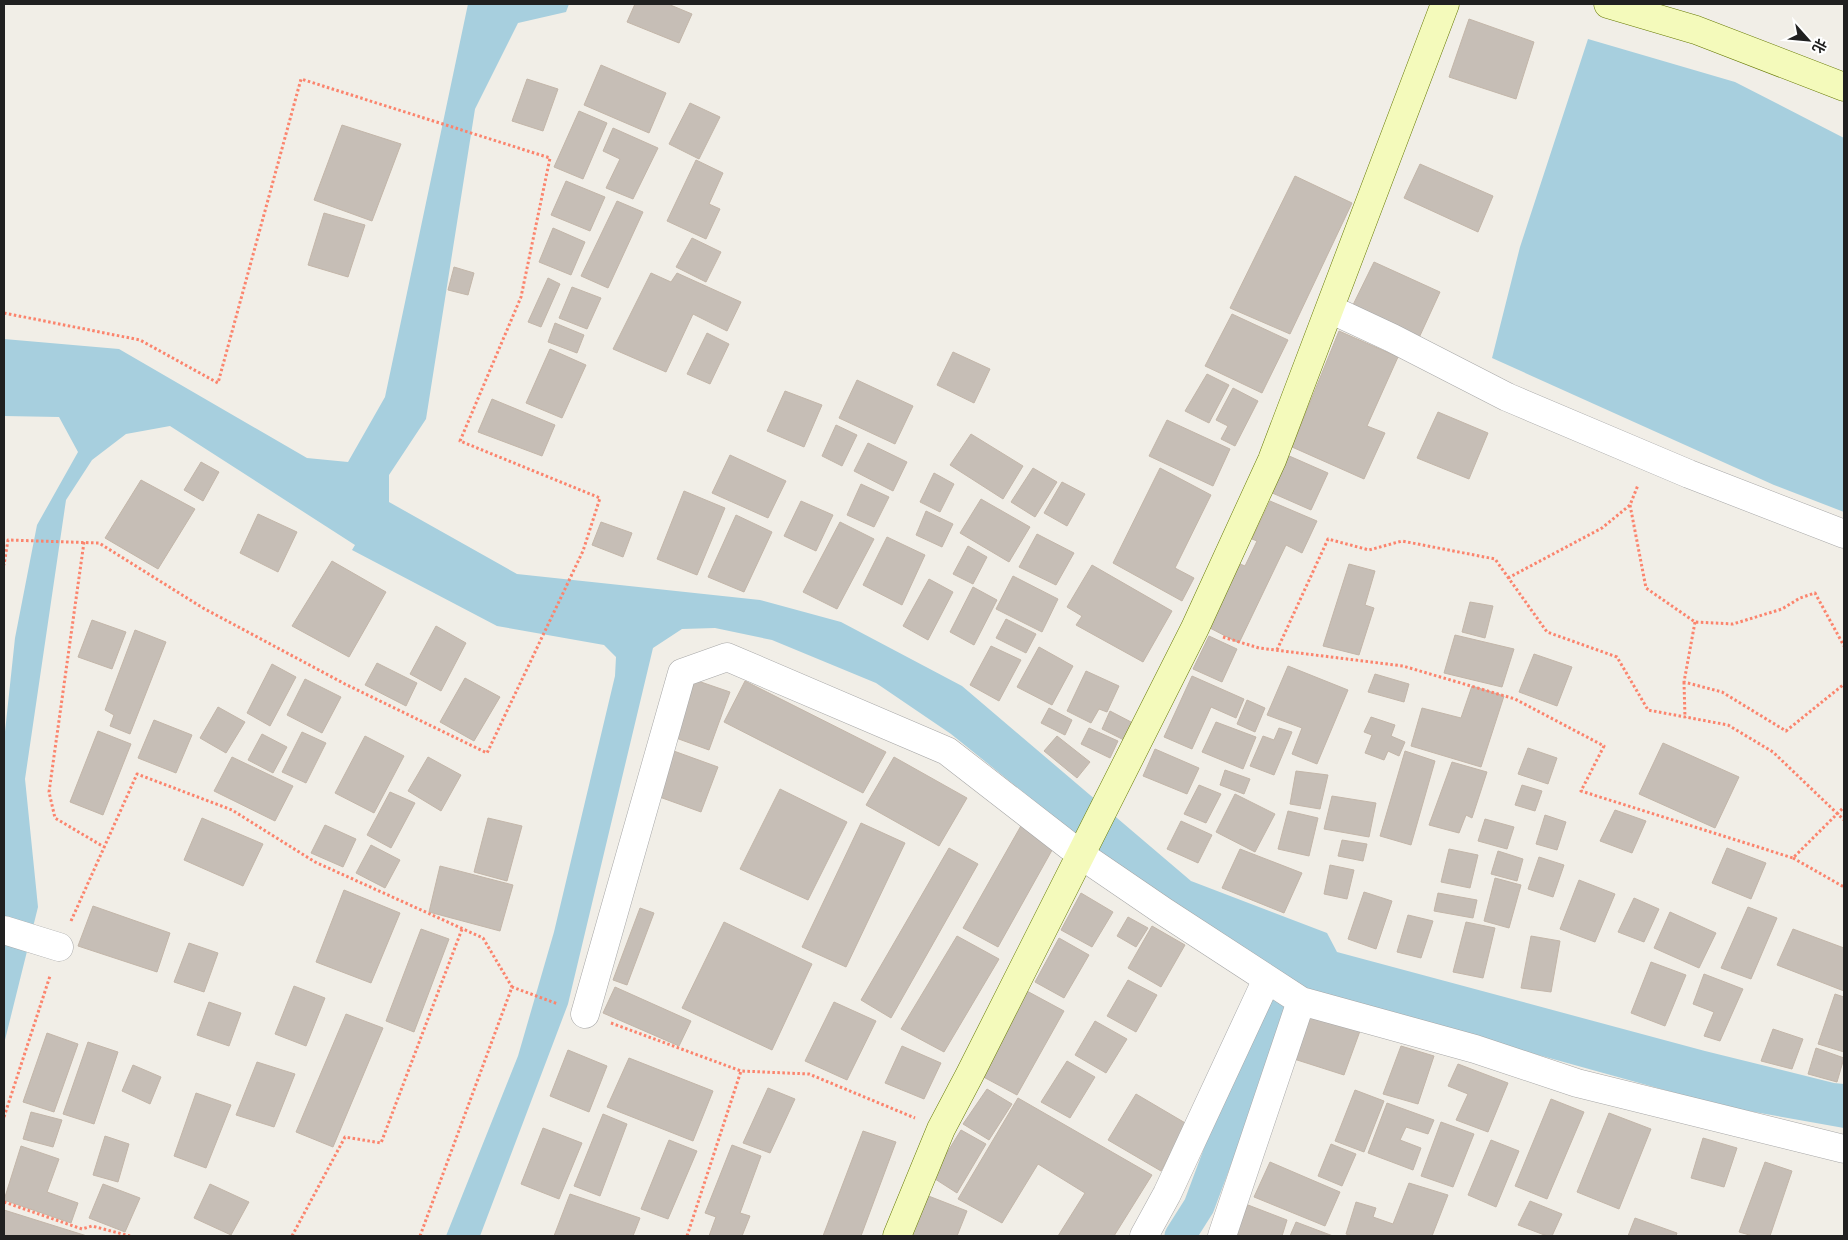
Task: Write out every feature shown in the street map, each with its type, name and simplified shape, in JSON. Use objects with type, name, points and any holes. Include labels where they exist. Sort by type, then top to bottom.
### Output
[{"type":"street","points":[[897,1236],[941,1128],[970,1076],[1195,628],[1272,460],[1445,4]]},
{"type":"street","points":[[1608,4],[1696,30],[1844,87]]},
{"type":"street","points":[[1330,308],[1507,397],[1649,457],[1844,534]]},
{"type":"street","points":[[585,1014],[682,673],[728,658],[946,751],[1081,855],[1301,1001],[1475,1049],[1577,1083],[1844,1149]]},
{"type":"street","points":[[4,930],[59,947]]},
{"type":"street","points":[[1144,1236],[1167,1194],[1267,979]]},
{"type":"street","points":[[1222,1236],[1301,1001]]},
{"type":"path","points":[[4,314],[140,340],[218,383],[301,79],[550,158],[520,297],[460,441],[600,498],[583,551],[487,753],[346,684],[203,608],[99,542],[8,540],[4,565]]},
{"type":"path","points":[[1508,578],[1602,528],[1630,505],[1649,457]]},
{"type":"path","points":[[1630,505],[1646,588],[1695,622],[1733,624],[1782,609],[1800,598],[1815,593],[1844,646]]},
{"type":"path","points":[[1277,650],[1328,539],[1369,550],[1402,541],[1495,560],[1547,632],[1617,657],[1648,710],[1728,725],[1773,752],[1844,820]]},
{"type":"path","points":[[84,542],[49,792],[55,818],[104,847]]},
{"type":"path","points":[[1685,718],[1684,682],[1695,622]]},
{"type":"path","points":[[1195,628],[1259,648],[1404,666],[1515,698],[1604,746],[1581,791],[1793,858],[1844,887]]},
{"type":"path","points":[[1684,682],[1722,692],[1786,730],[1843,685],[1844,680]]},
{"type":"path","points":[[4,1116],[59,947],[137,774],[232,810],[315,862],[483,938],[512,987],[742,1071],[809,1074],[941,1128]]},
{"type":"path","points":[[1793,858],[1844,807]]},
{"type":"path","points":[[292,1236],[345,1137],[381,1143],[462,929]]},
{"type":"path","points":[[420,1236],[512,987]]},
{"type":"path","points":[[687,1236],[742,1071]]},
{"type":"path","points":[[4,1202],[82,1229],[92,1226],[130,1236]]},
{"type":"water","points":[[468,4],[569,4],[566,12],[518,23],[475,109],[426,419],[389,475],[389,502],[517,574],[760,600],[841,622],[962,686],[1191,881],[1327,933],[1337,952],[1705,1051],[1844,1084],[1844,1128],[1726,1107],[1282,984],[1140,886],[951,734],[876,683],[772,640],[715,628],[682,629],[653,648],[568,1004],[480,1236],[446,1236],[518,1056],[554,932],[615,676],[616,657],[604,645],[497,626],[352,550],[355,545],[170,426],[126,434],[92,460],[66,500],[25,779],[38,907],[4,1044],[4,741],[15,638],[37,525],[78,452],[59,417],[4,416],[4,339],[119,349],[307,458],[348,462],[385,397]]},
{"type":"water","points":[[1588,39],[1735,82],[1844,138],[1844,512],[1774,485],[1492,358],[1520,247]]},
{"type":"building","points":[[635,4],[668,4],[692,14],[679,43],[627,22]]},
{"type":"building","points":[[1469,19],[1534,42],[1516,99],[1449,77]]},
{"type":"building","points":[[601,65],[666,93],[649,133],[584,105]]},
{"type":"building","points":[[527,79],[558,89],[543,131],[512,121]]},
{"type":"building","points":[[690,103],[720,117],[699,159],[669,144]]},
{"type":"building","points":[[579,111],[607,123],[583,179],[554,167]]},
{"type":"building","points":[[342,125],[401,144],[372,221],[314,200]]},
{"type":"building","points":[[613,128],[658,148],[633,199],[606,188],[620,159],[603,151]]},
{"type":"building","points":[[696,160],[723,173],[709,204],[720,209],[706,239],[667,221]]},
{"type":"building","points":[[1420,164],[1493,196],[1478,232],[1404,198]]},
{"type":"building","points":[[1295,176],[1352,203],[1290,334],[1230,308]]},
{"type":"building","points":[[566,181],[605,197],[590,231],[551,215]]},
{"type":"building","points":[[617,201],[643,212],[608,288],[581,276]]},
{"type":"building","points":[[324,213],[365,225],[348,277],[308,265]]},
{"type":"building","points":[[553,228],[585,242],[571,275],[539,262]]},
{"type":"building","points":[[692,238],[721,252],[706,282],[676,267]]},
{"type":"building","points":[[1374,262],[1440,292],[1418,340],[1351,309]]},
{"type":"building","points":[[454,267],[474,273],[468,295],[448,290]]},
{"type":"building","points":[[651,273],[671,282],[677,273],[741,302],[727,331],[693,314],[666,372],[613,349]]},
{"type":"building","points":[[548,278],[560,284],[541,327],[528,322]]},
{"type":"building","points":[[572,287],[601,298],[587,329],[559,318]]},
{"type":"building","points":[[1232,314],[1288,340],[1262,393],[1205,366]]},
{"type":"building","points":[[555,323],[584,335],[577,353],[548,342]]},
{"type":"building","points":[[1339,331],[1398,357],[1367,426],[1385,433],[1364,479],[1292,447]]},
{"type":"building","points":[[707,333],[729,344],[710,384],[687,374]]},
{"type":"building","points":[[550,349],[586,365],[562,418],[526,403]]},
{"type":"building","points":[[953,352],[990,369],[974,403],[937,385]]},
{"type":"building","points":[[1207,374],[1229,385],[1209,423],[1185,411]]},
{"type":"building","points":[[857,380],[913,406],[895,444],[839,418]]},
{"type":"building","points":[[1233,388],[1258,401],[1235,446],[1221,439],[1228,426],[1216,420]]},
{"type":"building","points":[[785,391],[822,405],[804,447],[767,431]]},
{"type":"building","points":[[492,399],[555,425],[542,456],[478,432]]},
{"type":"building","points":[[1438,412],[1488,433],[1469,479],[1417,458]]},
{"type":"building","points":[[1167,420],[1230,449],[1213,486],[1149,456]]},
{"type":"building","points":[[836,425],[857,435],[842,466],[822,456]]},
{"type":"building","points":[[971,434],[1023,466],[1003,499],[950,465]]},
{"type":"building","points":[[868,443],[907,462],[893,491],[854,471]]},
{"type":"building","points":[[730,455],[786,481],[768,518],[712,493]]},
{"type":"building","points":[[1287,455],[1328,473],[1311,510],[1270,492]]},
{"type":"building","points":[[201,462],[219,472],[203,501],[184,490]]},
{"type":"building","points":[[1033,468],[1057,482],[1035,517],[1011,502]]},
{"type":"building","points":[[1160,468],[1211,495],[1175,568],[1194,578],[1182,601],[1113,563]]},
{"type":"building","points":[[934,473],[954,484],[940,512],[920,502]]},
{"type":"building","points":[[141,480],[195,509],[158,569],[105,538]]},
{"type":"building","points":[[1062,482],[1085,494],[1067,526],[1044,513]]},
{"type":"building","points":[[861,484],[889,497],[874,527],[847,515]]},
{"type":"building","points":[[684,491],[725,508],[697,575],[657,559]]},
{"type":"building","points":[[981,499],[1030,527],[1009,562],[960,533]]},
{"type":"building","points":[[801,501],[833,515],[816,551],[784,536]]},
{"type":"building","points":[[1270,501],[1317,521],[1302,553],[1286,545],[1239,643],[1208,627],[1240,564],[1245,566],[1257,541],[1252,539]]},
{"type":"building","points":[[926,511],[953,524],[942,547],[916,535]]},
{"type":"building","points":[[258,514],[297,532],[278,572],[240,553]]},
{"type":"building","points":[[736,515],[772,532],[744,592],[708,577]]},
{"type":"building","points":[[601,522],[632,533],[623,557],[592,545]]},
{"type":"building","points":[[840,522],[874,539],[837,609],[803,592]]},
{"type":"building","points":[[1037,534],[1074,553],[1056,585],[1019,567]]},
{"type":"building","points":[[887,537],[925,555],[902,605],[863,585]]},
{"type":"building","points":[[968,546],[987,557],[973,584],[953,574]]},
{"type":"building","points":[[332,561],[386,592],[349,657],[292,626]]},
{"type":"building","points":[[1349,564],[1375,571],[1365,605],[1374,608],[1359,655],[1323,646]]},
{"type":"building","points":[[1092,565],[1172,611],[1143,662],[1076,625],[1082,616],[1067,607]]},
{"type":"building","points":[[1013,576],[1058,599],[1042,632],[996,609]]},
{"type":"building","points":[[929,579],[953,592],[928,640],[903,626]]},
{"type":"building","points":[[973,587],[997,600],[974,645],[950,632]]},
{"type":"building","points":[[1470,602],[1493,606],[1485,638],[1462,632]]},
{"type":"building","points":[[1006,619],[1036,634],[1026,653],[996,638]]},
{"type":"building","points":[[92,620],[126,632],[112,669],[78,657]]},
{"type":"building","points":[[436,626],[466,643],[441,691],[410,674]]},
{"type":"building","points":[[135,630],[166,642],[130,734],[110,726],[114,715],[105,710]]},
{"type":"building","points":[[1455,635],[1514,649],[1502,687],[1444,673]]},
{"type":"building","points":[[1209,636],[1237,649],[1222,682],[1193,669]]},
{"type":"building","points":[[991,646],[1021,660],[999,701],[970,685]]},
{"type":"building","points":[[1039,647],[1073,666],[1052,705],[1017,687]]},
{"type":"building","points":[[1534,654],[1572,667],[1557,706],[1519,692]]},
{"type":"building","points":[[377,663],[417,683],[406,706],[365,685]]},
{"type":"building","points":[[272,664],[296,677],[270,726],[247,713]]},
{"type":"building","points":[[1288,666],[1348,690],[1317,764],[1292,754],[1302,728],[1267,715]]},
{"type":"building","points":[[1086,671],[1119,686],[1107,712],[1099,709],[1091,723],[1067,711]]},
{"type":"building","points":[[1375,674],[1409,684],[1404,702],[1368,692]]},
{"type":"building","points":[[1192,676],[1244,699],[1236,718],[1211,707],[1192,749],[1164,737]]},
{"type":"building","points":[[465,678],[500,697],[474,741],[440,722]]},
{"type":"building","points":[[305,679],[341,697],[322,733],[287,715]]},
{"type":"building","points":[[695,680],[730,692],[709,750],[676,738]]},
{"type":"building","points":[[745,681],[886,752],[863,793],[724,722]]},
{"type":"building","points":[[1472,686],[1504,696],[1481,767],[1411,746],[1422,708],[1461,718]]},
{"type":"building","points":[[1247,700],[1265,708],[1255,732],[1237,724]]},
{"type":"building","points":[[218,707],[245,722],[226,753],[200,738]]},
{"type":"building","points":[[1049,708],[1072,720],[1065,735],[1041,723]]},
{"type":"building","points":[[1110,711],[1133,723],[1124,740],[1102,729]]},
{"type":"building","points":[[1371,717],[1395,725],[1391,736],[1405,742],[1399,756],[1388,751],[1384,760],[1365,753],[1372,735],[1364,732]]},
{"type":"building","points":[[154,720],[192,735],[176,773],[138,758]]},
{"type":"building","points":[[1216,722],[1256,737],[1243,769],[1202,752]]},
{"type":"building","points":[[1089,728],[1118,741],[1110,758],[1081,744]]},
{"type":"building","points":[[1279,728],[1292,732],[1274,775],[1250,766],[1263,736],[1274,740]]},
{"type":"building","points":[[98,731],[131,744],[103,815],[70,802]]},
{"type":"building","points":[[302,732],[326,743],[306,783],[282,772]]},
{"type":"building","points":[[262,734],[287,747],[273,773],[248,760]]},
{"type":"building","points":[[365,736],[404,756],[374,813],[335,793]]},
{"type":"building","points":[[1057,736],[1090,762],[1077,778],[1044,751]]},
{"type":"building","points":[[1663,743],[1739,777],[1715,828],[1639,794]]},
{"type":"building","points":[[1528,748],[1557,758],[1548,784],[1518,774]]},
{"type":"building","points":[[1155,749],[1199,768],[1187,794],[1143,776]]},
{"type":"building","points":[[671,750],[718,767],[701,812],[654,795]]},
{"type":"building","points":[[1405,751],[1435,761],[1411,845],[1380,836]]},
{"type":"building","points":[[232,757],[293,786],[275,821],[214,791]]},
{"type":"building","points":[[428,757],[461,775],[441,811],[408,791]]},
{"type":"building","points":[[894,757],[967,798],[939,846],[866,805]]},
{"type":"building","points":[[1452,762],[1487,772],[1472,818],[1466,815],[1459,833],[1429,825]]},
{"type":"building","points":[[1225,770],[1250,779],[1244,794],[1220,785]]},
{"type":"building","points":[[1296,771],[1328,775],[1320,809],[1290,804]]},
{"type":"building","points":[[1199,785],[1221,794],[1206,823],[1184,814]]},
{"type":"building","points":[[1522,785],[1542,791],[1535,811],[1515,805]]},
{"type":"building","points":[[780,789],[847,822],[808,900],[740,869]]},
{"type":"building","points":[[390,792],[415,803],[391,848],[367,835]]},
{"type":"building","points":[[1235,794],[1275,814],[1255,852],[1216,832]]},
{"type":"building","points":[[1332,796],[1376,803],[1369,837],[1324,829]]},
{"type":"building","points":[[1615,810],[1646,821],[1632,853],[1600,841]]},
{"type":"building","points":[[1288,811],[1318,818],[1309,856],[1278,849]]},
{"type":"building","points":[[1545,815],[1566,822],[1557,850],[1536,844]]},
{"type":"building","points":[[202,818],[263,844],[243,886],[184,860]]},
{"type":"building","points":[[488,818],[522,826],[507,881],[474,872]]},
{"type":"building","points":[[1485,819],[1514,827],[1507,849],[1478,841]]},
{"type":"building","points":[[1181,821],[1212,835],[1198,863],[1167,849]]},
{"type":"building","points":[[861,823],[905,843],[846,967],[802,947]]},
{"type":"building","points":[[1022,824],[1056,843],[998,947],[963,928]]},
{"type":"building","points":[[325,825],[356,839],[343,867],[311,853]]},
{"type":"building","points":[[1342,840],[1367,844],[1363,861],[1338,856]]},
{"type":"building","points":[[371,845],[400,860],[385,888],[356,873]]},
{"type":"building","points":[[949,848],[978,864],[891,1018],[861,1000]]},
{"type":"building","points":[[1727,848],[1766,863],[1751,899],[1712,883]]},
{"type":"building","points":[[1240,849],[1302,873],[1284,913],[1222,888]]},
{"type":"building","points":[[1449,849],[1478,855],[1470,888],[1441,882]]},
{"type":"building","points":[[1498,851],[1523,859],[1517,881],[1491,874]]},
{"type":"building","points":[[1539,857],[1564,865],[1553,897],[1528,889]]},
{"type":"building","points":[[1330,865],[1354,870],[1347,899],[1324,894]]},
{"type":"building","points":[[440,866],[513,885],[500,931],[429,912]]},
{"type":"building","points":[[1495,878],[1521,885],[1509,928],[1484,921]]},
{"type":"building","points":[[1579,880],[1615,894],[1595,942],[1560,929]]},
{"type":"building","points":[[344,890],[400,913],[371,983],[316,962]]},
{"type":"building","points":[[1364,892],[1392,901],[1376,949],[1348,939]]},
{"type":"building","points":[[1081,893],[1113,912],[1092,947],[1061,930]]},
{"type":"building","points":[[1438,893],[1477,900],[1473,918],[1434,911]]},
{"type":"building","points":[[1634,898],[1659,909],[1644,942],[1618,932]]},
{"type":"building","points":[[93,906],[170,933],[157,972],[78,946]]},
{"type":"building","points":[[1748,907],[1777,918],[1751,979],[1721,968]]},
{"type":"building","points":[[640,908],[654,913],[627,985],[613,980]]},
{"type":"building","points":[[1670,912],[1716,933],[1699,968],[1654,948]]},
{"type":"building","points":[[1408,915],[1433,921],[1421,958],[1397,952]]},
{"type":"building","points":[[1128,917],[1148,928],[1136,947],[1117,936]]},
{"type":"building","points":[[724,922],[812,964],[772,1050],[682,1008]]},
{"type":"building","points":[[1466,922],[1495,928],[1483,978],[1453,972]]},
{"type":"building","points":[[1152,926],[1185,945],[1161,987],[1128,968]]},
{"type":"building","points":[[421,929],[449,939],[414,1032],[386,1021]]},
{"type":"building","points":[[1793,929],[1844,948],[1844,991],[1777,965]]},
{"type":"building","points":[[957,936],[999,959],[944,1052],[901,1029]]},
{"type":"building","points":[[1531,936],[1560,941],[1551,992],[1521,988]]},
{"type":"building","points":[[1059,938],[1089,955],[1064,998],[1035,982]]},
{"type":"building","points":[[189,943],[218,953],[204,992],[174,982]]},
{"type":"building","points":[[1651,962],[1686,975],[1665,1026],[1631,1013]]},
{"type":"building","points":[[1704,974],[1743,989],[1720,1041],[1704,1036],[1714,1012],[1693,1004]]},
{"type":"building","points":[[1128,980],[1157,995],[1136,1032],[1107,1016]]},
{"type":"building","points":[[294,986],[325,998],[306,1046],[275,1034]]},
{"type":"building","points":[[615,987],[691,1021],[679,1046],[603,1013]]},
{"type":"building","points":[[1025,990],[1064,1011],[1017,1095],[976,1073]]},
{"type":"building","points":[[1835,994],[1844,997],[1844,1052],[1818,1044]]},
{"type":"building","points":[[209,1002],[241,1013],[229,1046],[197,1035]]},
{"type":"building","points":[[834,1002],[876,1021],[847,1080],[805,1061]]},
{"type":"building","points":[[346,1014],[383,1028],[333,1147],[296,1132]]},
{"type":"building","points":[[1309,1015],[1360,1031],[1344,1075],[1294,1059]]},
{"type":"building","points":[[1095,1021],[1127,1039],[1106,1073],[1075,1055]]},
{"type":"building","points":[[1773,1029],[1803,1039],[1792,1069],[1761,1061]]},
{"type":"building","points":[[47,1033],[78,1044],[54,1112],[23,1102]]},
{"type":"building","points":[[88,1042],[118,1052],[94,1124],[63,1114]]},
{"type":"building","points":[[902,1046],[941,1063],[924,1099],[885,1083]]},
{"type":"building","points":[[1401,1046],[1434,1056],[1418,1104],[1383,1094]]},
{"type":"building","points":[[1816,1048],[1844,1058],[1837,1082],[1808,1074]]},
{"type":"building","points":[[568,1050],[607,1066],[589,1112],[550,1096]]},
{"type":"building","points":[[629,1058],[713,1091],[693,1141],[607,1107]]},
{"type":"building","points":[[1067,1061],[1095,1077],[1070,1118],[1041,1102]]},
{"type":"building","points":[[257,1062],[295,1074],[274,1127],[236,1115]]},
{"type":"building","points":[[1458,1064],[1508,1083],[1488,1132],[1456,1120],[1468,1094],[1448,1086]]},
{"type":"building","points":[[133,1065],[161,1077],[150,1104],[122,1091]]},
{"type":"building","points":[[768,1088],[795,1099],[770,1153],[743,1143]]},
{"type":"building","points":[[987,1089],[1012,1104],[989,1140],[963,1124]]},
{"type":"building","points":[[1355,1090],[1384,1101],[1364,1152],[1335,1141]]},
{"type":"building","points":[[196,1093],[231,1105],[206,1168],[174,1156]]},
{"type":"building","points":[[1136,1094],[1187,1124],[1161,1171],[1108,1140]]},
{"type":"building","points":[[1018,1098],[1152,1175],[1114,1236],[1058,1236],[1085,1193],[1038,1164],[1002,1223],[958,1199]]},
{"type":"building","points":[[1551,1099],[1584,1112],[1547,1199],[1515,1186]]},
{"type":"building","points":[[1387,1103],[1434,1120],[1428,1134],[1406,1127],[1400,1140],[1421,1148],[1413,1170],[1368,1153]]},
{"type":"building","points":[[31,1112],[62,1120],[53,1147],[23,1139]]},
{"type":"building","points":[[1609,1113],[1651,1129],[1619,1209],[1577,1192]]},
{"type":"building","points":[[603,1114],[627,1124],[600,1196],[574,1186]]},
{"type":"building","points":[[1441,1122],[1474,1134],[1453,1187],[1421,1176]]},
{"type":"building","points":[[543,1128],[582,1143],[559,1199],[521,1184]]},
{"type":"building","points":[[961,1130],[986,1144],[957,1193],[932,1177]]},
{"type":"building","points":[[863,1131],[896,1142],[861,1236],[823,1236]]},
{"type":"building","points":[[105,1136],[129,1144],[118,1182],[93,1175]]},
{"type":"building","points":[[1703,1138],[1737,1148],[1724,1187],[1691,1178]]},
{"type":"building","points":[[669,1140],[697,1151],[668,1219],[641,1209]]},
{"type":"building","points":[[1491,1140],[1519,1151],[1496,1207],[1468,1195]]},
{"type":"building","points":[[1331,1144],[1356,1154],[1342,1186],[1318,1176]]},
{"type":"building","points":[[732,1145],[761,1156],[740,1213],[750,1216],[742,1236],[709,1236],[716,1217],[705,1213]]},
{"type":"building","points":[[21,1146],[59,1159],[47,1192],[78,1203],[71,1223],[4,1200]]},
{"type":"building","points":[[1270,1162],[1340,1192],[1325,1226],[1254,1197]]},
{"type":"building","points":[[1765,1162],[1792,1171],[1770,1236],[1753,1236],[1739,1232]]},
{"type":"building","points":[[1409,1183],[1448,1195],[1432,1236],[1353,1236],[1346,1234],[1356,1202],[1376,1208],[1373,1217],[1393,1224]]},
{"type":"building","points":[[103,1184],[140,1198],[125,1232],[89,1218]]},
{"type":"building","points":[[210,1184],[249,1202],[231,1235],[194,1218]]},
{"type":"building","points":[[570,1194],[640,1218],[633,1236],[554,1236]]},
{"type":"building","points":[[926,1195],[967,1211],[957,1236],[911,1236]]},
{"type":"building","points":[[1530,1201],[1562,1214],[1552,1236],[1547,1236],[1518,1225]]},
{"type":"building","points":[[1248,1205],[1287,1220],[1282,1236],[1242,1236],[1236,1234]]},
{"type":"building","points":[[4,1210],[87,1236],[4,1236]]},
{"type":"building","points":[[1635,1218],[1677,1233],[1676,1236],[1628,1236]]},
{"type":"building","points":[[1296,1222],[1333,1236],[1290,1236]]},
{"type":"waterway","points":[[1180,1236],[1199,1206],[1282,984]]}]
